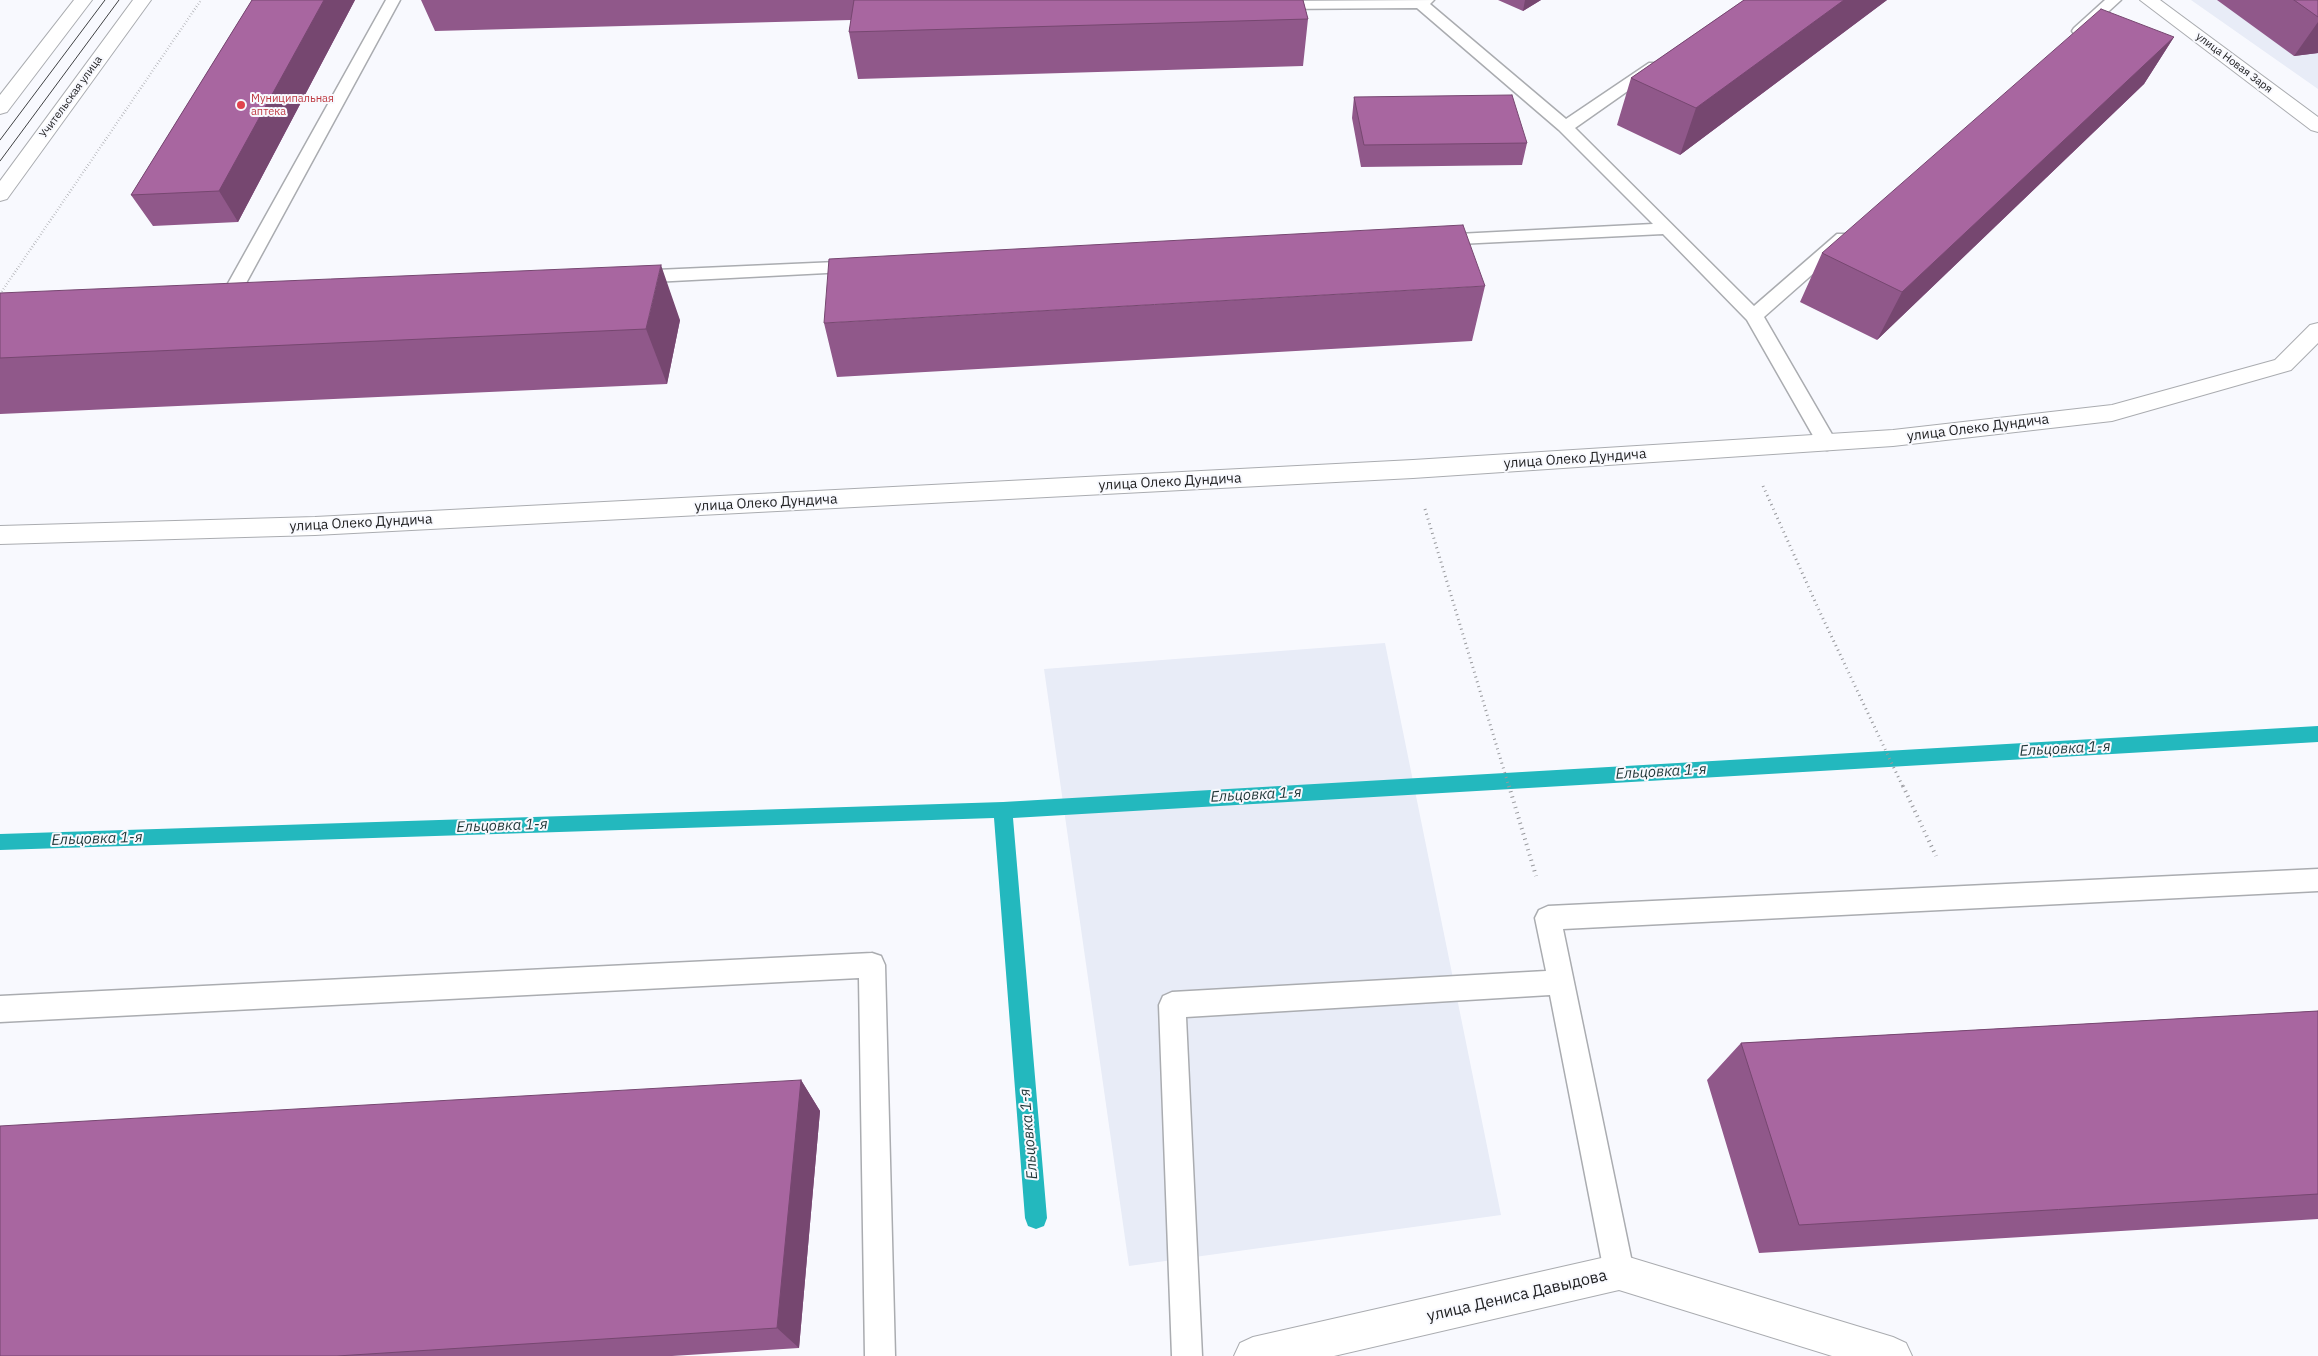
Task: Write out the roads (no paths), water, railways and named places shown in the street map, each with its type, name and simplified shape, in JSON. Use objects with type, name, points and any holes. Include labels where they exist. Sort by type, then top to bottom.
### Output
[{"type":"street","points":[[0,108],[83,0]]},
{"type":"street","name":"Учительская улица","points":[[0,195],[142,0]]},
{"type":"street","name":"улица Новая Заря","points":[[2150,0],[2318,126]]},
{"type":"street","name":"улица Олеко Дундича","points":[[0,535],[315,526],[1413,469],[1893,438],[2112,413],[2283,365],[2318,330]]},
{"type":"street","name":"улица Дениса Давыдова","points":[[1253,1356],[1620,1272],[1893,1356]]},
{"type":"lane","points":[[250,295],[230,296],[393,0]]},
{"type":"lane","points":[[2069,40],[2114,0]]},
{"type":"lane","points":[[1262,6],[1422,1],[1565,127],[1754,316],[1827,443]]},
{"type":"lane","points":[[1565,127],[1669,55]]},
{"type":"lane","points":[[1417,241],[1667,229]]},
{"type":"lane","points":[[1754,316],[1852,230]]},
{"type":"lane","points":[[619,278],[878,266]]},
{"type":"lane","points":[[1620,1272],[1548,918],[2318,880]]},
{"type":"lane","points":[[0,1009],[872,965],[880,1356]]},
{"type":"lane","points":[[1187,1356],[1172,1005],[1561,982]]},
{"type":"waterway","name":"Ельцовка 1-я","points":[[1003,810],[2318,734]]},
{"type":"waterway","name":"Ельцовка 1-я","points":[[0,842],[1003,810]]},
{"type":"waterway","name":"Ельцовка 1-я","points":[[1003,810],[1036,1218]]},
{"type":"tram line","points":[[0,140],[105,0]]},
{"type":"tram line","points":[[0,161],[119,0]]},
{"type":"place","name":"Муниципальная аптека","points":[[241,105]]}]
